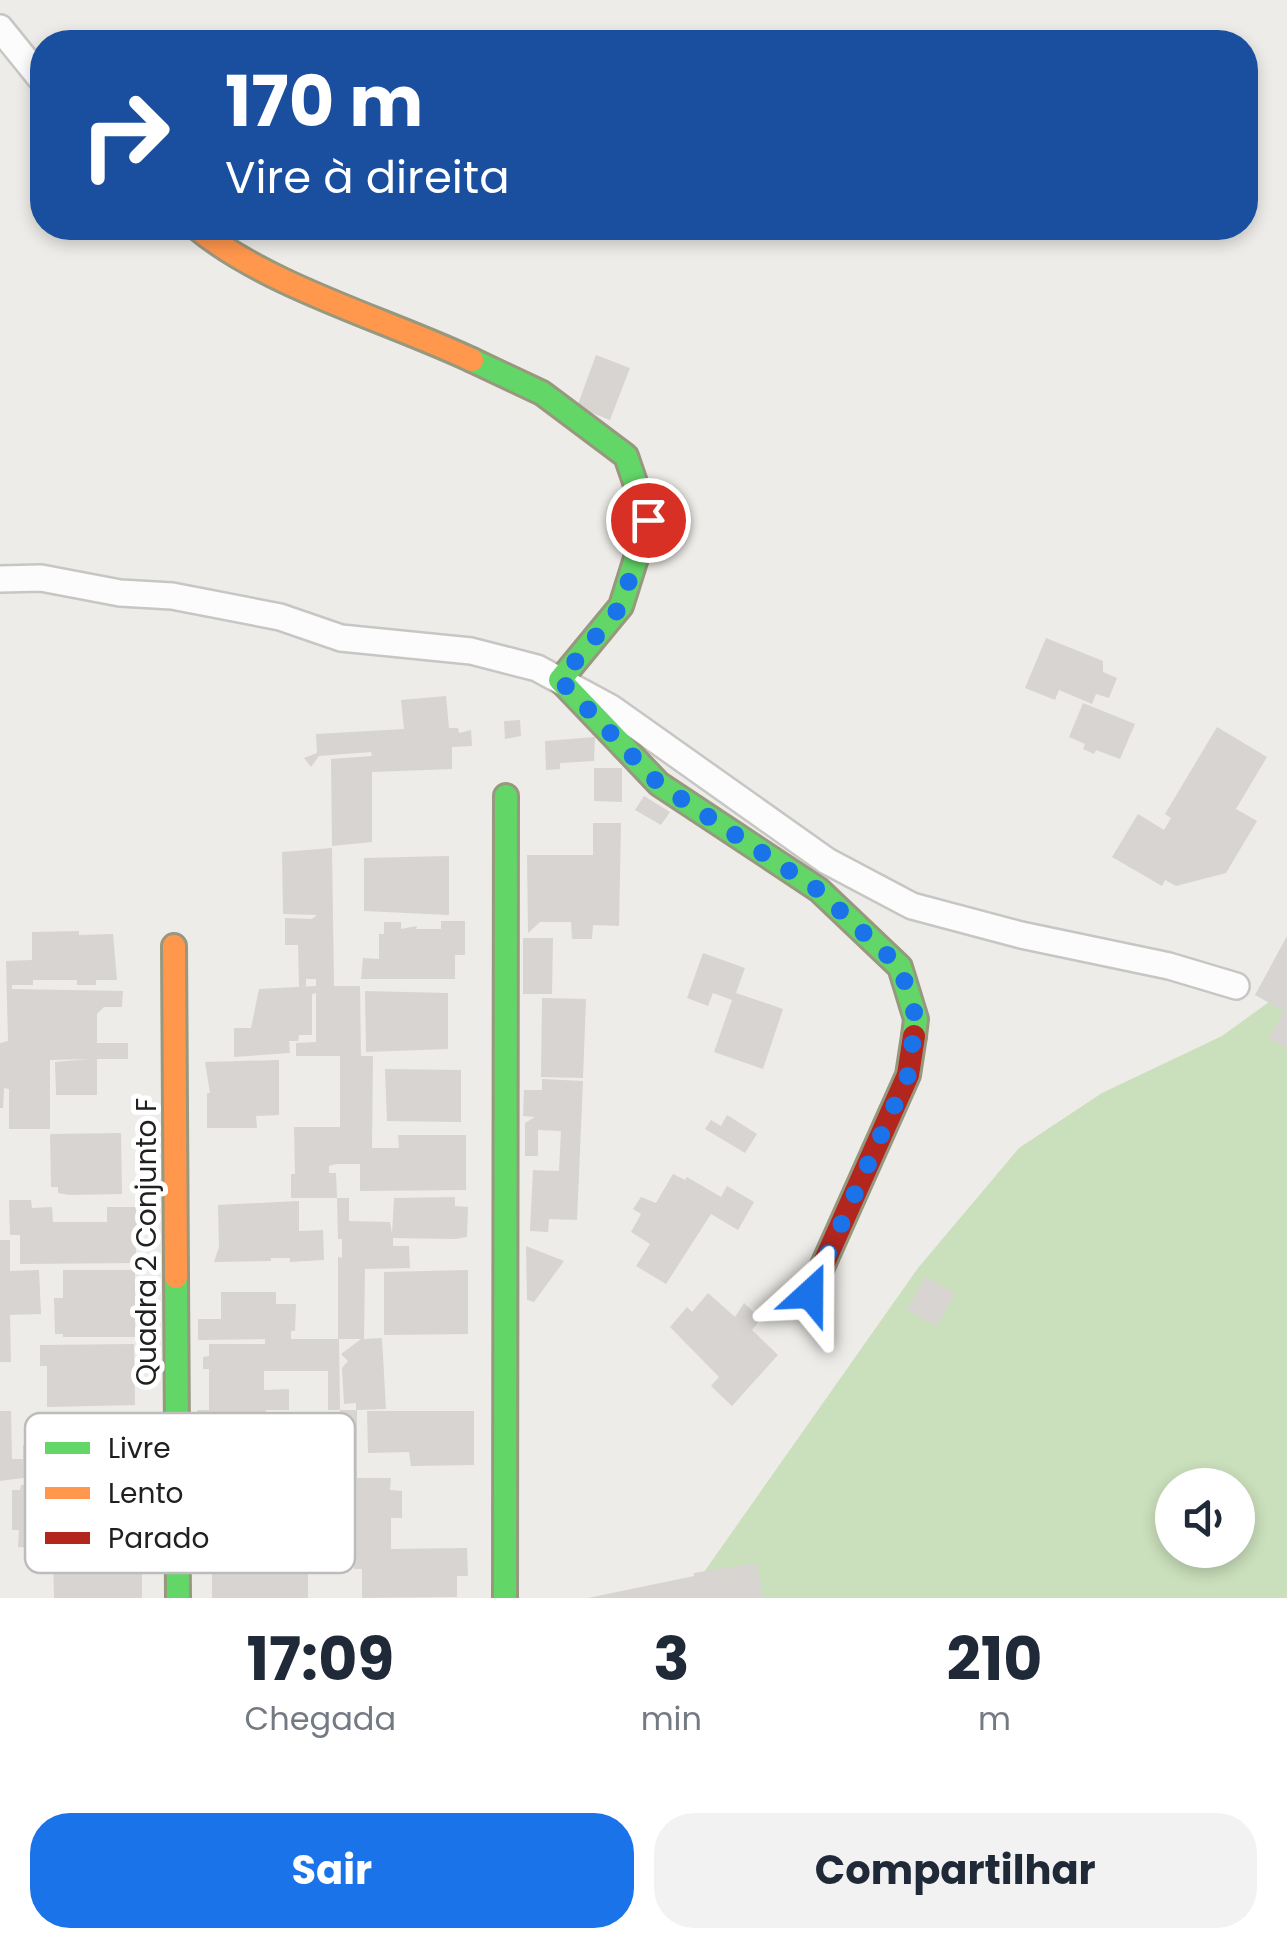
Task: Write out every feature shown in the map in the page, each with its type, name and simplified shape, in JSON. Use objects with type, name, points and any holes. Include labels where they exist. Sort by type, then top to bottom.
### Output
[{"type":"street","points":[[0,28],[30,65]]},
{"type":"street","points":[[211,240],[321,296],[422,336],[542,393],[626,456],[648,520],[621,606],[560,680]]},
{"type":"street","points":[[0,579],[42,578],[120,593],[172,596],[280,618],[341,638],[471,650],[537,668],[611,708],[827,861],[912,906],[1021,935],[1169,966],[1236,986]]},
{"type":"street","points":[[560,680],[659,784],[818,890],[900,967],[916,1018],[908,1075],[810,1294]]},
{"type":"street","points":[[505,1598],[506,796]]},
{"type":"street","name":"Quadra 2 Conjunto F","points":[[174,946],[177,1413]]},
{"type":"street","name":"Quadra 2 Conjunto F","points":[[178,1573],[178,1598]]},
{"type":"green space","points":[[1287,989],[1287,1598],[699,1598],[704,1572],[918,1268],[1019,1148],[1102,1093],[1222,1036]]},
{"type":"building","points":[[596,355],[630,368],[610,420],[577,407]]},
{"type":"building","points":[[1046,638],[1103,661],[1103,672],[1117,678],[1109,698],[1096,694],[1092,704],[1059,690],[1055,700],[1025,688]]},
{"type":"building","points":[[446,696],[449,728],[458,728],[459,733],[471,730],[472,746],[452,747],[452,769],[372,772],[372,842],[332,846],[331,759],[372,756],[371,752],[319,756],[311,767],[304,758],[317,753],[316,734],[404,729],[401,700]]},
{"type":"building","points":[[1083,703],[1135,724],[1120,759],[1096,750],[1094,754],[1083,749],[1085,744],[1069,737]]},
{"type":"building","points":[[520,720],[521,736],[505,739],[504,721]]},
{"type":"building","points":[[1217,727],[1267,757],[1236,809],[1257,821],[1226,873],[1176,886],[1165,880],[1162,886],[1112,857],[1138,814],[1164,830],[1171,818],[1165,814]]},
{"type":"building","points":[[595,737],[594,761],[560,763],[560,769],[546,770],[545,741]]},
{"type":"building","points":[[594,768],[622,768],[622,802],[594,801]]},
{"type":"building","points":[[644,796],[670,812],[661,825],[635,810]]},
{"type":"building","points":[[593,823],[621,823],[619,926],[593,925],[592,939],[572,939],[571,922],[540,922],[528,933],[527,855],[593,855]]},
{"type":"building","points":[[332,848],[334,986],[360,986],[361,1056],[373,1056],[372,1148],[399,1148],[398,1135],[466,1135],[466,1190],[360,1191],[360,1164],[336,1164],[329,1166],[329,1173],[336,1173],[337,1198],[291,1198],[294,1127],[340,1127],[340,1056],[296,1056],[296,1043],[316,1042],[316,993],[312,994],[312,1035],[299,1035],[298,1041],[289,1041],[290,1053],[234,1057],[234,1028],[251,1028],[259,989],[299,987],[298,945],[285,945],[285,918],[312,919],[317,915],[283,914],[282,852]],"holes":[[[306,979],[316,979],[316,986],[300,987],[306,986]]]},
{"type":"building","points":[[449,856],[449,915],[364,911],[364,858]]},
{"type":"building","points":[[441,921],[465,921],[465,955],[455,955],[455,979],[361,979],[363,958],[379,959],[379,934],[384,934],[384,922],[401,922],[401,929],[441,929]]},
{"type":"building","points":[[79,931],[79,935],[113,934],[117,980],[77,985],[77,980],[33,980],[33,985],[12,985],[12,989],[123,991],[122,1007],[104,1007],[97,1014],[97,1043],[128,1043],[128,1059],[97,1059],[97,1095],[56,1095],[55,1062],[89,1059],[50,1060],[50,1129],[9,1129],[9,1089],[4,1088],[0,1108],[0,1043],[8,1041],[6,961],[32,960],[32,932]]},
{"type":"building","points":[[1287,936],[1287,1048],[1269,1038],[1284,1011],[1255,995]]},
{"type":"building","points":[[523,938],[553,938],[552,994],[523,994]]},
{"type":"building","points":[[703,953],[745,968],[736,993],[783,1009],[763,1069],[714,1052],[732,1000],[713,993],[708,1006],[687,998]]},
{"type":"building","points":[[365,991],[448,993],[448,1049],[366,1052]]},
{"type":"building","points":[[542,998],[586,999],[583,1078],[541,1077]]},
{"type":"building","points":[[279,1060],[279,1115],[256,1116],[257,1128],[207,1128],[210,1093],[205,1062]]},
{"type":"building","points":[[385,1069],[461,1070],[461,1122],[387,1121]]},
{"type":"building","points":[[542,1079],[583,1081],[577,1220],[549,1219],[548,1232],[530,1231],[533,1170],[559,1171],[561,1131],[538,1130],[538,1156],[525,1156],[525,1123],[535,1117],[523,1116],[524,1090],[542,1090]]},
{"type":"building","points":[[727,1115],[757,1134],[745,1153],[705,1129],[711,1120],[721,1126]]},
{"type":"building","points":[[121,1133],[122,1194],[69,1195],[51,1187],[50,1134]]},
{"type":"building","points":[[673,1174],[685,1180],[687,1177],[721,1197],[727,1186],[754,1202],[738,1230],[711,1214],[666,1284],[636,1266],[650,1244],[631,1232],[641,1214],[633,1209],[641,1197],[656,1203]]},
{"type":"building","points":[[455,1197],[455,1206],[468,1207],[467,1237],[393,1238],[393,1246],[409,1246],[410,1268],[365,1269],[364,1339],[382,1338],[386,1409],[357,1410],[357,1478],[391,1478],[390,1490],[402,1491],[402,1518],[391,1518],[391,1549],[467,1548],[468,1576],[457,1576],[457,1597],[362,1598],[362,1569],[355,1569],[355,1413],[340,1410],[356,1410],[356,1403],[344,1404],[342,1368],[348,1361],[341,1354],[361,1339],[338,1339],[338,1257],[342,1258],[342,1239],[338,1239],[337,1198],[349,1198],[349,1221],[390,1222],[392,1234],[394,1198]]},
{"type":"building","points":[[9,1200],[31,1200],[32,1208],[52,1207],[53,1222],[107,1222],[107,1207],[136,1207],[140,1232],[136,1232],[136,1263],[20,1264],[20,1235],[10,1235]]},
{"type":"building","points":[[299,1201],[299,1231],[323,1230],[324,1260],[214,1262],[219,1247],[218,1205]]},
{"type":"building","points":[[0,1240],[10,1240],[10,1271],[39,1270],[41,1314],[10,1315],[11,1362],[0,1362]]},
{"type":"building","points":[[526,1246],[564,1261],[534,1302],[527,1300]]},
{"type":"building","points":[[63,1270],[135,1270],[135,1337],[55,1334],[54,1298],[63,1298]]},
{"type":"building","points":[[468,1270],[468,1334],[384,1335],[384,1272]]},
{"type":"building","points":[[925,1277],[955,1293],[937,1326],[907,1310]]},
{"type":"building","points":[[221,1292],[276,1292],[276,1304],[296,1304],[291,1339],[339,1339],[340,1410],[328,1410],[328,1371],[264,1371],[264,1390],[289,1389],[289,1410],[197,1413],[209,1410],[209,1369],[203,1369],[203,1357],[209,1356],[209,1344],[265,1344],[265,1339],[198,1340],[198,1319],[221,1319]]},
{"type":"building","points":[[708,1293],[735,1317],[744,1303],[761,1319],[752,1330],[778,1355],[732,1406],[711,1386],[719,1377],[670,1327],[687,1307],[692,1312]]},
{"type":"building","points":[[134,1344],[135,1405],[47,1407],[47,1366],[40,1366],[40,1345]]},
{"type":"building","points":[[0,1411],[11,1411],[12,1459],[23,1459],[25,1445],[25,1478],[0,1481]]},
{"type":"building","points":[[367,1411],[474,1411],[474,1465],[411,1466],[409,1452],[368,1453]]},
{"type":"building","points":[[25,1485],[25,1547],[18,1547],[19,1530],[12,1530],[12,1490]]},
{"type":"building","points":[[757,1563],[763,1598],[588,1598],[694,1573]]},
{"type":"building","points":[[53,1573],[142,1573],[142,1598],[54,1598]]},
{"type":"building","points":[[212,1573],[308,1573],[308,1598],[212,1598]]},
{"type":"traffic: fast","points":[[472,360],[542,393],[626,456],[648,520],[621,606],[560,680],[659,784],[819,890],[900,967],[916,1019],[914,1036]]},
{"type":"traffic: fast","points":[[505,1598],[506,796]]},
{"type":"traffic: fast","points":[[176,1277],[177,1413]]},
{"type":"traffic: fast","points":[[178,1573],[178,1598]]},
{"type":"traffic: slow","points":[[213,240],[292,285],[472,360]]},
{"type":"traffic: slow","points":[[174,946],[176,1277]]},
{"type":"traffic: jam","points":[[810,1294],[908,1075],[914,1036]]},
{"type":"route","points":[[648,520],[621,606],[560,680],[659,784],[818,890],[900,967],[916,1018],[908,1075],[810,1294]]}]
